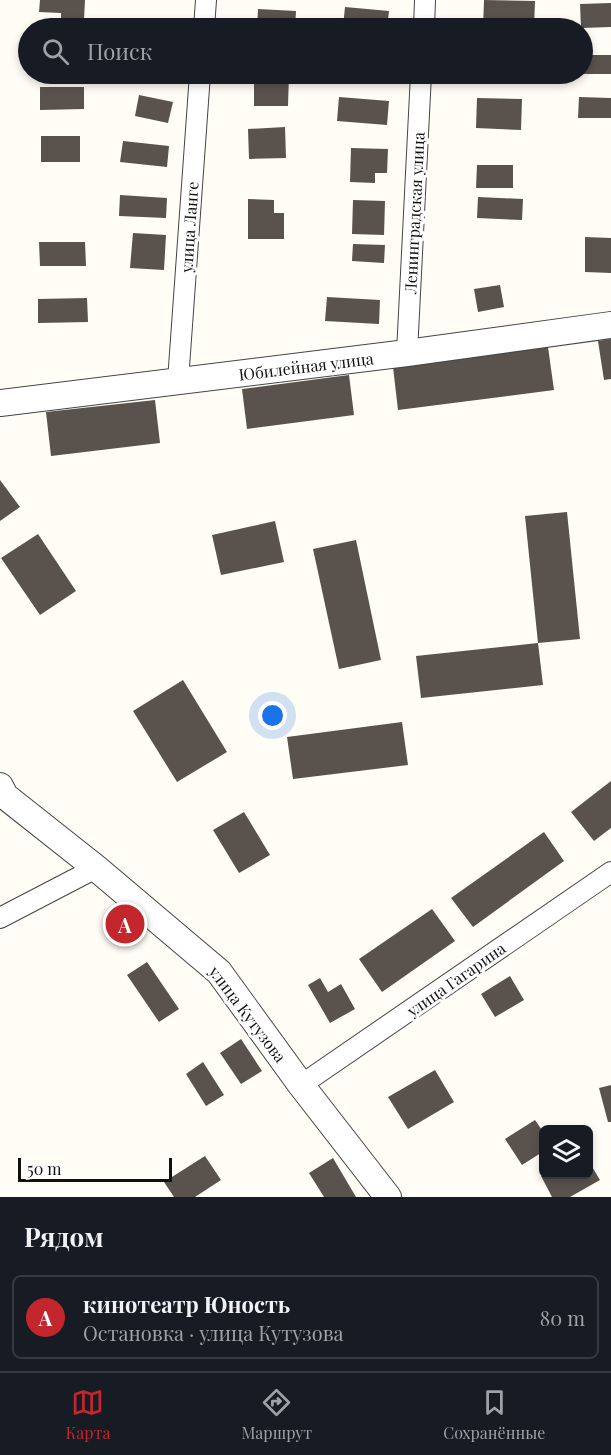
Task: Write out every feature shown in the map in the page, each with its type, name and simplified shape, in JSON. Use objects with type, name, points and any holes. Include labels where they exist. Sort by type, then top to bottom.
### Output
[{"type":"street","points":[[205,18],[206,0]]},
{"type":"street","points":[[424,18],[425,0]]},
{"type":"street","name":"улица Ланге","points":[[178,381],[199,84]]},
{"type":"street","name":"Ленинградская улица","points":[[407,354],[421,84]]},
{"type":"street","name":"Юбилейная улица","points":[[0,403],[407,354],[611,326]]},
{"type":"street","name":"улица Кутузова","points":[[0,786],[5,795],[219,972],[301,1085],[388,1197]]},
{"type":"street","points":[[0,918],[96,868]]},
{"type":"street","name":"улица Гагарина","points":[[301,1085],[611,872]]},
{"type":"building","points":[[40,0],[85,0],[84,18],[61,18],[61,13],[39,12]]},
{"type":"building","points":[[484,0],[535,1],[534,18],[483,18]]},
{"type":"building","points":[[611,3],[611,27],[593,28],[593,18],[581,18],[580,4]]},
{"type":"building","points":[[345,7],[389,11],[388,18],[344,18]]},
{"type":"building","points":[[258,9],[296,11],[296,18],[258,18]]},
{"type":"building","points":[[593,55],[611,55],[611,74],[593,74]]},
{"type":"building","points":[[254,84],[289,84],[288,106],[254,106]]},
{"type":"building","points":[[40,87],[84,87],[84,109],[40,110]]},
{"type":"building","points":[[139,95],[173,102],[168,123],[135,116]]},
{"type":"building","points":[[339,97],[389,101],[387,125],[337,121]]},
{"type":"building","points":[[579,97],[611,98],[611,118],[578,118]]},
{"type":"building","points":[[477,98],[522,99],[521,130],[476,128]]},
{"type":"building","points":[[285,127],[286,158],[249,159],[248,129]]},
{"type":"building","points":[[41,136],[80,136],[80,162],[41,162]]},
{"type":"building","points":[[123,141],[169,146],[167,167],[120,162]]},
{"type":"building","points":[[351,148],[388,149],[387,173],[375,173],[375,183],[350,182]]},
{"type":"building","points":[[477,165],[513,165],[513,188],[476,188]]},
{"type":"building","points":[[120,195],[167,198],[166,218],[119,216]]},
{"type":"building","points":[[478,197],[523,199],[522,220],[477,218]]},
{"type":"building","points":[[248,199],[274,200],[274,213],[284,213],[284,239],[248,239]]},
{"type":"building","points":[[353,200],[385,201],[384,235],[352,234]]},
{"type":"building","points":[[133,233],[166,235],[164,270],[130,268]]},
{"type":"building","points":[[585,237],[611,238],[611,273],[585,272]]},
{"type":"building","points":[[39,242],[85,242],[86,266],[40,266]]},
{"type":"building","points":[[353,244],[385,245],[384,263],[352,261]]},
{"type":"building","points":[[500,285],[504,307],[478,312],[474,289]]},
{"type":"building","points":[[327,297],[380,300],[379,324],[325,321]]},
{"type":"building","points":[[87,298],[88,322],[38,323],[38,299]]},
{"type":"building","points":[[611,339],[611,379],[604,380],[598,341]]},
{"type":"building","points":[[548,347],[554,390],[398,410],[393,367]]},
{"type":"building","points":[[349,375],[354,415],[247,429],[242,389]]},
{"type":"building","points":[[155,400],[160,443],[51,456],[46,412]]},
{"type":"building","points":[[0,480],[20,507],[0,521]]},
{"type":"building","points":[[567,512],[580,639],[538,643],[525,516]]},
{"type":"building","points":[[275,521],[284,562],[221,575],[212,535]]},
{"type":"building","points":[[38,534],[76,591],[40,615],[1,558]]},
{"type":"building","points":[[356,540],[381,660],[339,669],[313,549]]},
{"type":"building","points":[[538,643],[543,685],[421,698],[416,656]]},
{"type":"building","points":[[183,680],[227,752],[177,782],[133,711]]},
{"type":"building","points":[[402,722],[408,765],[293,779],[287,737]]},
{"type":"building","points":[[611,781],[611,828],[594,841],[571,812]]},
{"type":"building","points":[[244,812],[270,855],[239,873],[213,830]]},
{"type":"building","points":[[544,832],[564,861],[473,927],[451,898]]},
{"type":"building","points":[[432,909],[455,941],[382,992],[359,959]]},
{"type":"building","points":[[147,962],[179,1009],[159,1022],[127,975]]},
{"type":"building","points":[[510,976],[524,1000],[495,1017],[481,994]]},
{"type":"building","points":[[320,978],[328,992],[341,984],[355,1009],[330,1023],[308,985]]},
{"type":"building","points":[[241,1039],[262,1071],[241,1084],[220,1053]]},
{"type":"building","points":[[203,1062],[224,1095],[206,1106],[186,1074]]},
{"type":"building","points":[[435,1070],[454,1102],[408,1129],[388,1097]]},
{"type":"building","points":[[611,1085],[611,1122],[608,1122],[599,1088]]},
{"type":"building","points":[[535,1120],[539,1126],[539,1154],[522,1165],[505,1139]]},
{"type":"building","points":[[205,1156],[221,1180],[195,1197],[174,1197],[164,1182]]},
{"type":"building","points":[[333,1158],[356,1197],[324,1197],[309,1173]]},
{"type":"building","points":[[593,1168],[600,1180],[570,1197],[552,1197],[543,1179],[593,1179]]},
{"type":"place","name":"кинотеатр Юность","points":[[125,924]]}]
